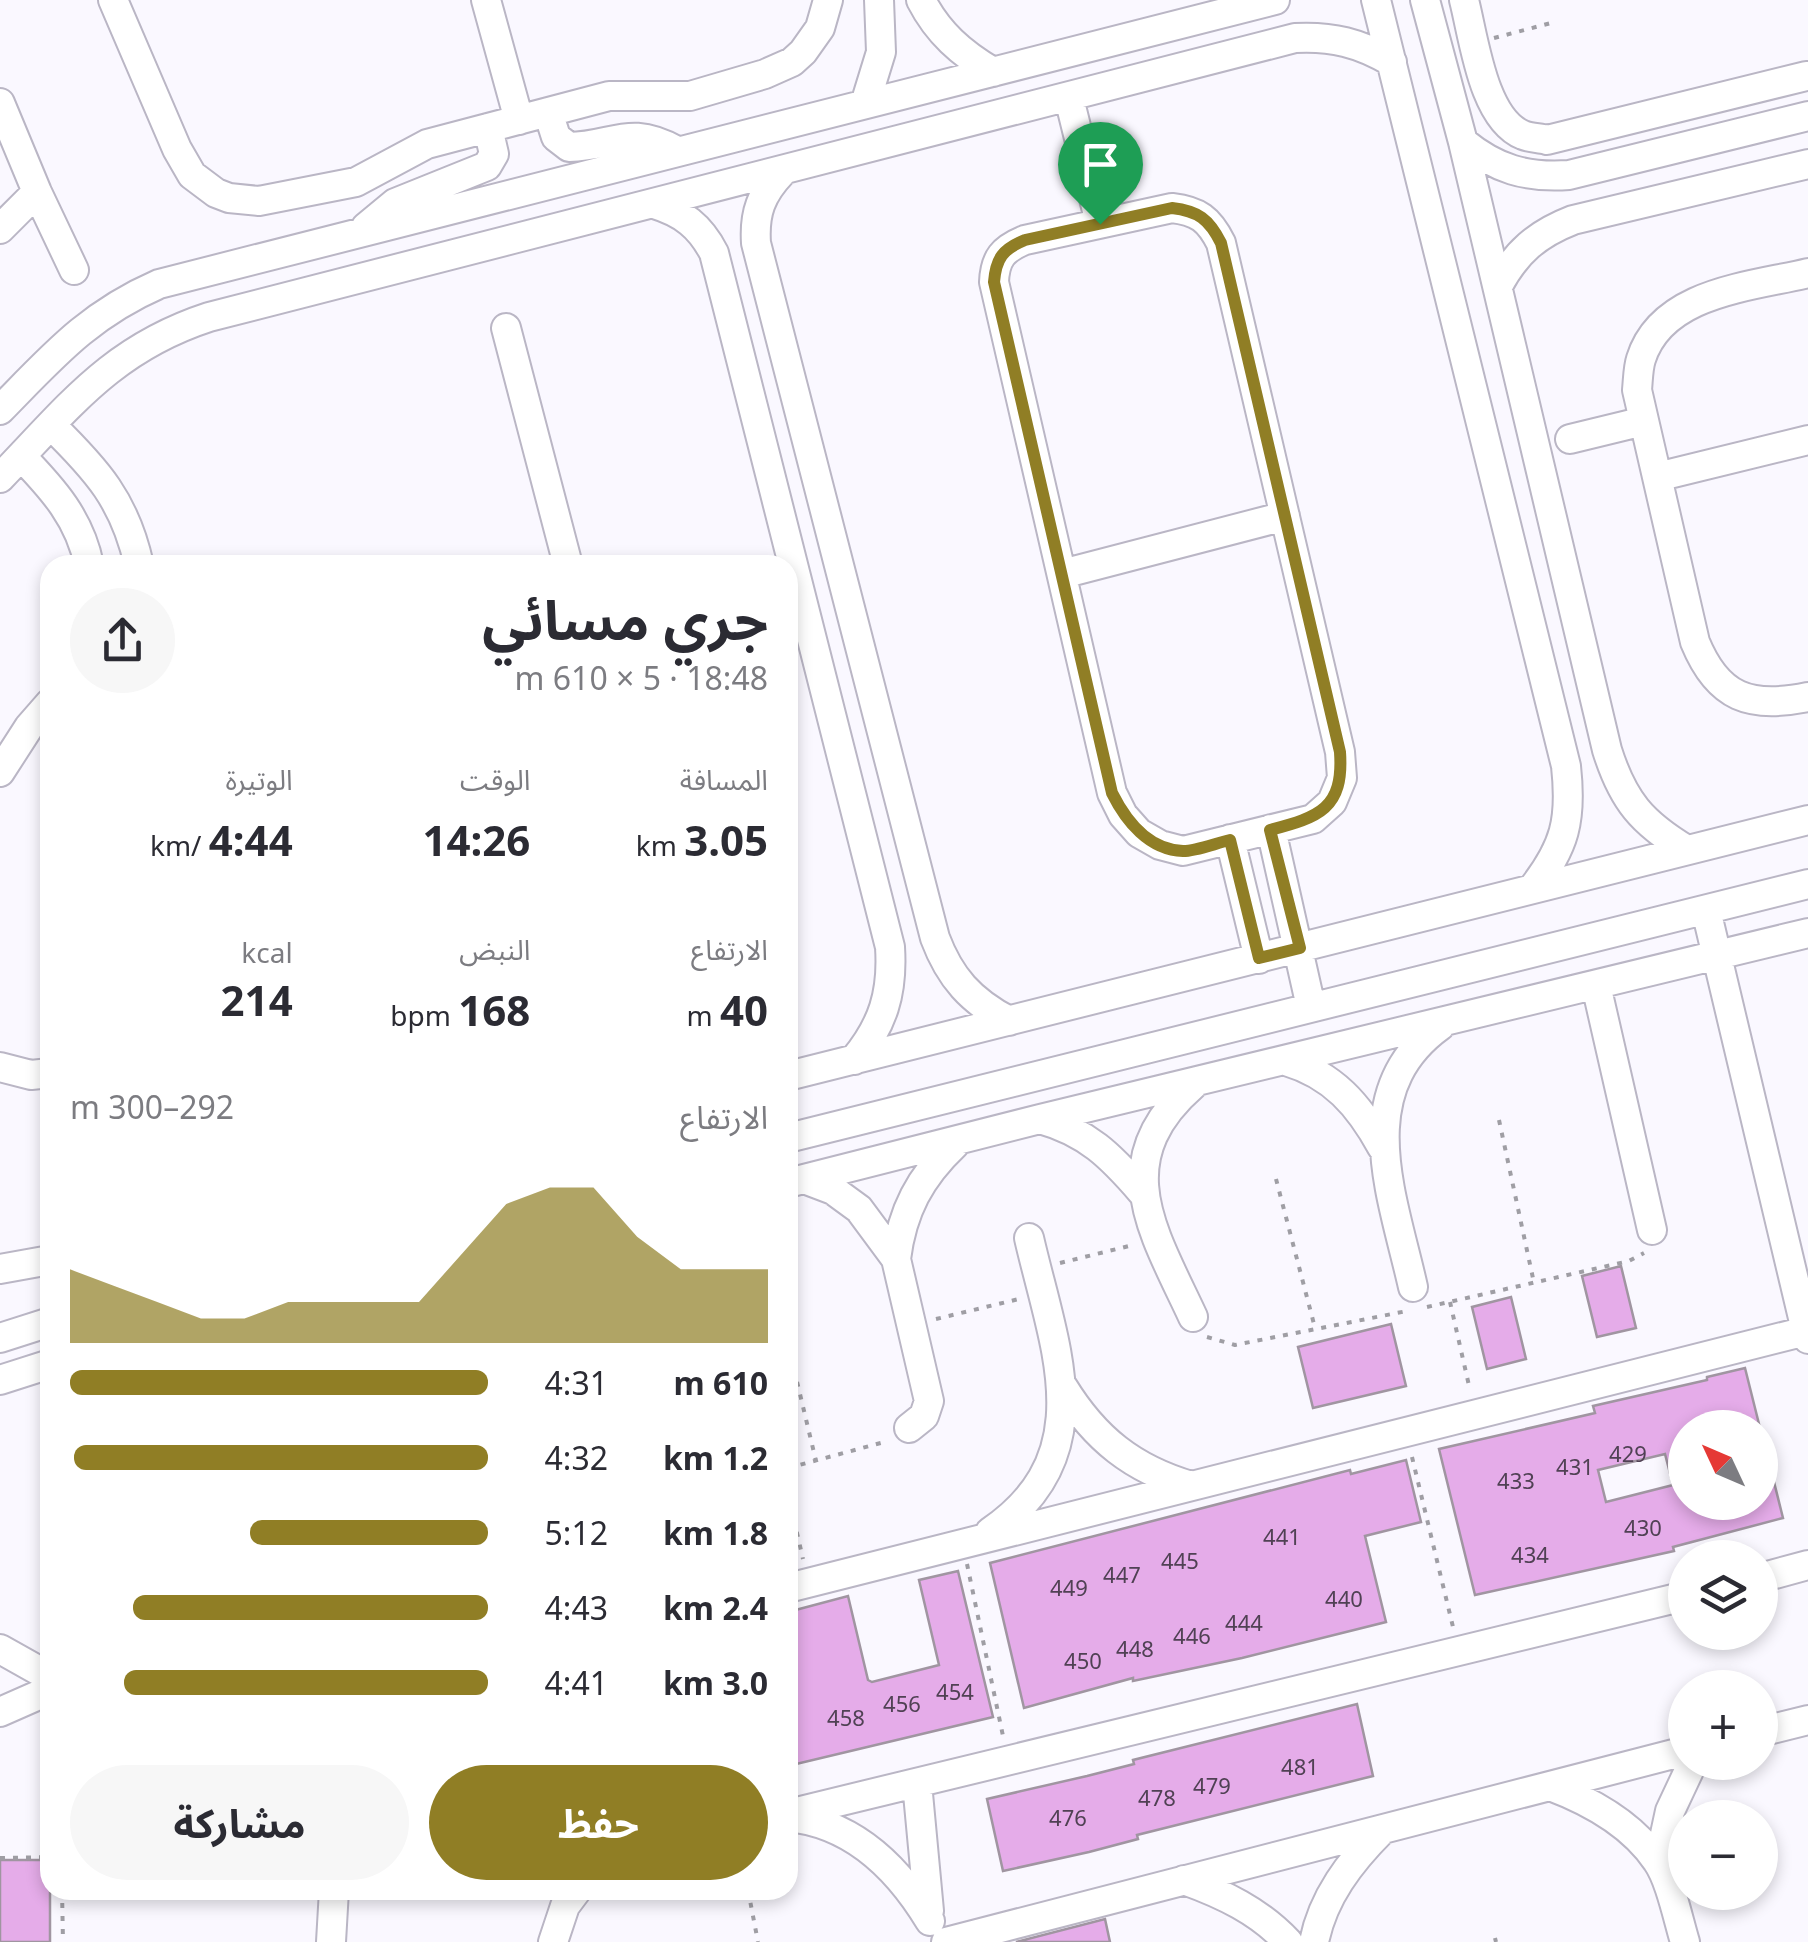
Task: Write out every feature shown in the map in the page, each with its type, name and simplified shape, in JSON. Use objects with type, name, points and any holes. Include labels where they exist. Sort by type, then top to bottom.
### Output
[{"type":"street","points":[[113,0],[184,163],[203,185],[230,198],[259,201],[356,182],[415,149],[548,112],[622,94],[690,96],[766,74],[803,52],[820,28],[828,0]]},
{"type":"street","points":[[486,0],[519,120]]},
{"type":"street","points":[[865,104],[881,52],[879,0]]},
{"type":"street","points":[[921,0],[947,39],[992,72]]},
{"type":"street","points":[[0,410],[96,317],[126,298],[194,274],[1275,0]]},
{"type":"street","points":[[1376,0],[1566,766],[1570,800],[1566,833],[1552,863],[1532,890]]},
{"type":"street","points":[[1425,0],[1617,782],[1635,810],[1659,833],[1688,850]]},
{"type":"street","points":[[1464,0],[1490,98],[1502,120],[1522,135],[1547,140],[1807,76]]},
{"type":"street","points":[[0,478],[105,370],[154,338],[181,326],[1295,38],[1321,36],[1346,40],[1392,62]]},
{"type":"street","points":[[1768,126],[1794,87],[1807,76]]},
{"type":"street","points":[[1069,98],[1100,224]]},
{"type":"street","points":[[0,103],[74,270]]},
{"type":"street","points":[[548,112],[556,137],[569,147],[637,137],[677,152]]},
{"type":"street","points":[[1462,142],[1485,160],[1512,172],[1540,177],[1569,175],[1808,116]]},
{"type":"street","points":[[362,231],[395,203],[487,166],[494,154],[488,128]]},
{"type":"street","points":[[1498,286],[1510,263],[1528,244],[1573,220],[1808,164]]},
{"type":"street","points":[[782,172],[759,203],[756,243],[935,938],[945,965],[962,989],[984,1008],[1010,1021]]},
{"type":"street","points":[[0,230],[37,192]]},
{"type":"street","points":[[654,204],[691,221],[705,235],[714,253],[782,555]]},
{"type":"street","points":[[1172,208],[1194,210],[1211,223],[1221,243],[1285,516],[1340,752],[1342,778],[1332,802],[1313,819],[1183,851],[1160,845],[1139,833],[1123,815],[1112,793],[994,282],[995,262],[1007,247],[1172,208]]},
{"type":"street","points":[[1808,273],[1704,298],[1676,311],[1654,332],[1641,360],[1637,390],[1696,642],[1707,670],[1729,692],[1758,702],[1808,697]]},
{"type":"street","points":[[506,328],[565,555]]},
{"type":"street","points":[[1570,439],[1644,421]]},
{"type":"street","points":[[52,425],[100,474],[126,518],[137,555]]},
{"type":"street","points":[[1657,477],[1808,440]]},
{"type":"street","points":[[21,456],[66,507],[80,532],[86,555]]},
{"type":"street","points":[[66,507],[100,474]]},
{"type":"street","points":[[1062,574],[1285,516]]},
{"type":"street","points":[[798,625],[890,947],[892,978],[886,1008],[873,1036],[854,1060]]},
{"type":"street","points":[[0,771],[40,730]]},
{"type":"street","points":[[798,1074],[1808,820]]},
{"type":"street","points":[[1270,830],[1311,1007]]},
{"type":"street","points":[[1230,840],[1259,958]]},
{"type":"street","points":[[798,1135],[1808,884]]},
{"type":"street","points":[[798,1586],[1807,1334],[1706,910]]},
{"type":"street","points":[[798,1181],[1808,933]]},
{"type":"street","points":[[1596,985],[1652,1230]]},
{"type":"street","points":[[1382,1146],[1386,1108],[1400,1071],[1422,1039],[1445,1022]]},
{"type":"street","points":[[1286,1061],[1310,1068],[1340,1088],[1364,1115],[1382,1146],[1413,1287]]},
{"type":"street","points":[[0,1066],[40,1074]]},
{"type":"street","points":[[1192,1317],[1157,1239],[1142,1192],[1144,1161],[1154,1132],[1170,1105],[1195,1083]]},
{"type":"street","points":[[1040,1119],[1070,1128],[1096,1145],[1142,1192]]},
{"type":"street","points":[[909,1428],[924,1416],[930,1401],[896,1259],[900,1227],[914,1194],[933,1165],[958,1141]]},
{"type":"street","points":[[798,1181],[833,1190],[859,1209],[896,1259]]},
{"type":"street","points":[[970,1542],[1009,1519],[1034,1492],[1052,1460],[1062,1424],[1063,1387],[1029,1238]]},
{"type":"street","points":[[0,1269],[40,1262]]},
{"type":"street","points":[[0,1338],[40,1325]]},
{"type":"street","points":[[0,1380],[40,1367]]},
{"type":"street","points":[[1063,1387],[1080,1416],[1103,1441],[1159,1477],[1191,1486]]},
{"type":"street","points":[[1778,1573],[1808,1565]]},
{"type":"street","points":[[798,1813],[1668,1600]]},
{"type":"street","points":[[0,1650],[40,1672]]},
{"type":"street","points":[[0,1712],[40,1694]]},
{"type":"street","points":[[1778,1728],[1808,1720]]},
{"type":"street","points":[[936,1935],[1184,1880],[1668,1755]]},
{"type":"street","points":[[1659,1862],[1670,1811],[1684,1780]]},
{"type":"street","points":[[917,1783],[936,1935]]},
{"type":"street","points":[[1550,1786],[1582,1798],[1624,1826],[1659,1862],[1685,1942]]},
{"type":"street","points":[[798,1818],[840,1832],[877,1854],[908,1885],[936,1935]]},
{"type":"street","points":[[1314,1942],[1333,1889],[1356,1856],[1384,1829]]},
{"type":"street","points":[[1184,1880],[1220,1893],[1254,1912],[1288,1942]]},
{"type":"street","points":[[331,1942],[333,1900]]},
{"type":"street","points":[[553,1942],[569,1900]]},
{"type":"path","points":[[1475,42],[1551,23]]},
{"type":"path","points":[[1498,1120],[1534,1283]]},
{"type":"path","points":[[1276,1180],[1316,1328]]},
{"type":"path","points":[[912,1325],[1157,1239]]},
{"type":"path","points":[[1450,1302],[1475,1414]]},
{"type":"path","points":[[798,1385],[816,1460]]},
{"type":"path","points":[[798,1465],[884,1444],[909,1428]]},
{"type":"path","points":[[1406,1432],[1458,1651]]},
{"type":"path","points":[[970,1542],[1008,1760]]},
{"type":"path","points":[[0,1858],[40,1857]]},
{"type":"path","points":[[62,1900],[63,1942]]},
{"type":"path","points":[[750,1900],[758,1942]]},
{"type":"building","points":[[1621,1266],[1636,1328],[1597,1337],[1582,1276]]},
{"type":"building","points":[[1511,1297],[1526,1359],[1487,1369],[1472,1307]]},
{"type":"building","points":[[1391,1324],[1406,1386],[1313,1408],[1298,1347]]},
{"type":"building","points":[[1745,1368],[1756,1410],[1668,1410],[1668,1466],[1665,1454],[1598,1470],[1606,1502],[1668,1486],[1668,1520],[1775,1520],[1700,1540],[1668,1540],[1668,1552],[1475,1595],[1439,1449],[1595,1413],[1593,1406]]},
{"type":"building","points":[[1406,1460],[1421,1522],[1365,1536],[1386,1622],[1242,1658],[1133,1678],[1024,1708],[990,1563],[1350,1470],[1351,1474]]},
{"type":"building","points":[[958,1571],[993,1717],[798,1764],[798,1609],[848,1596],[868,1680],[872,1682],[939,1665],[919,1580]]},
{"type":"building","points":[[1357,1704],[1373,1776],[1003,1871],[987,1799]]},
{"type":"building","points":[[0,1860],[40,1860],[40,1900],[50,1900],[50,1942],[0,1942]]},
{"type":"building","points":[[1105,1919],[1110,1942],[1016,1942]]},
{"type":"route","points":[[1172,208],[1194,210],[1211,223],[1221,243],[1340,752],[1342,778],[1332,802],[1313,819],[1270,830],[1300,948],[1259,958],[1230,840],[1183,851],[1160,845],[1139,833],[1123,815],[1112,793],[994,282],[995,262],[1007,247],[1100,224],[1172,208]]}]
